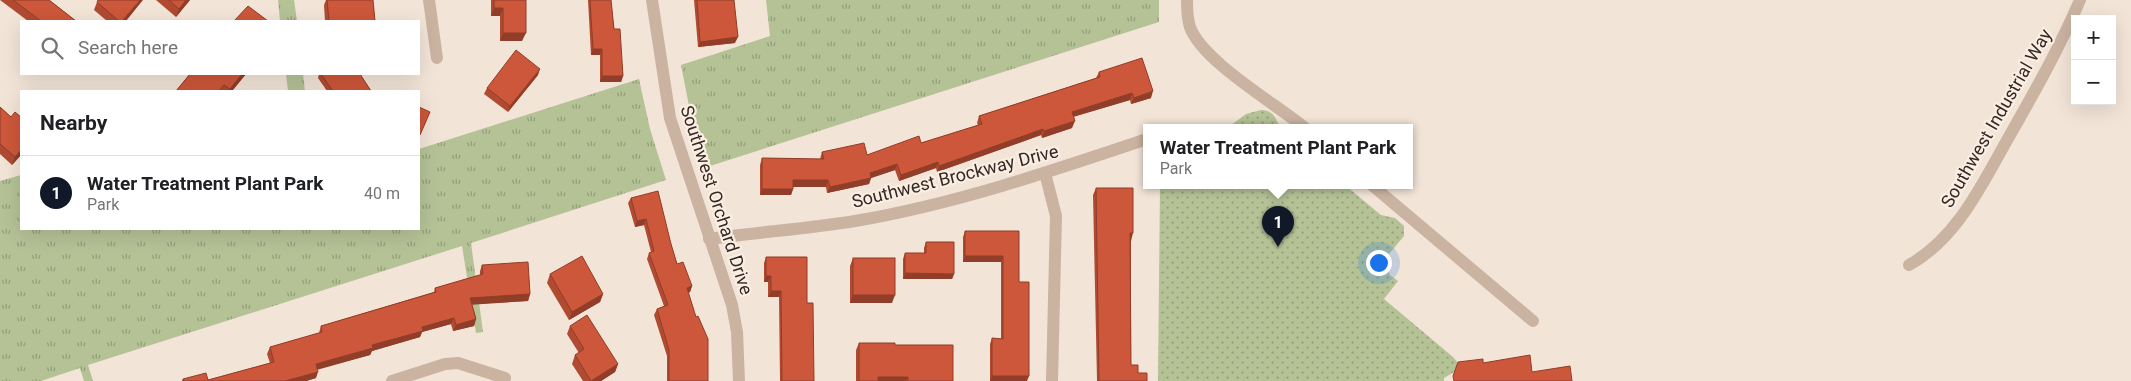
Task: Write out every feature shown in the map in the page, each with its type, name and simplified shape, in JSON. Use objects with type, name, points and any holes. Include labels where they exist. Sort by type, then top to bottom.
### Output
[{"type":"street","points":[[429,0],[437,58]]},
{"type":"street","name":"Southwest Orchard Drive","points":[[652,0],[669,113],[732,305],[737,332],[739,381]]},
{"type":"street","points":[[1187,0],[1190,27],[1196,40],[1249,87],[1285,111],[1300,124]]},
{"type":"street","name":"Southwest Industrial Way","points":[[1909,265],[1923,257],[1949,232],[1973,200],[2058,50],[2080,0]]},
{"type":"street","name":"Southwest Brockway Drive","points":[[709,239],[855,221],[933,204],[1045,173],[1143,140]]},
{"type":"street","points":[[1045,173],[1056,216],[1052,381]]},
{"type":"street","points":[[1377,189],[1533,322]]},
{"type":"street","points":[[392,381],[445,364],[458,363],[505,378]]},
{"type":"green space","points":[[278,0],[294,0],[297,20],[280,20]]},
{"type":"green space","points":[[766,0],[1159,0],[1159,22],[707,167],[690,111],[681,65],[770,36]]},
{"type":"green space","points":[[286,75],[303,75],[305,90],[288,90]]},
{"type":"green space","points":[[639,79],[650,129],[666,180],[471,243],[483,332],[476,333],[462,246],[88,365],[93,381],[84,381],[80,368],[41,381],[0,381],[0,181],[20,175],[20,230],[420,230],[420,149]]},
{"type":"green space","points":[[1265,110],[1271,113],[1278,124],[1232,124],[1246,114]]},
{"type":"green space","points":[[1160,189],[1350,189],[1381,215],[1395,218],[1404,226],[1404,236],[1389,254],[1386,264],[1390,275],[1398,281],[1384,299],[1453,357],[1465,371],[1454,372],[1444,378],[1444,381],[1158,381]]},
{"type":"building","points":[[13,0],[49,0],[75,20],[40,20]]},
{"type":"building","points":[[98,0],[140,0],[123,20],[118,20],[97,2]]},
{"type":"building","points":[[169,0],[186,0],[179,9]]},
{"type":"building","points":[[327,0],[373,0],[375,20],[329,20]]},
{"type":"building","points":[[494,0],[526,0],[526,33],[503,33],[503,8],[494,8]]},
{"type":"building","points":[[590,0],[611,0],[614,29],[620,29],[623,76],[602,76],[602,49],[593,49]]},
{"type":"building","points":[[697,0],[734,0],[738,37],[700,42]]},
{"type":"building","points":[[248,6],[267,20],[235,20]]},
{"type":"building","points":[[516,50],[540,69],[510,106],[487,88]]},
{"type":"building","points":[[1142,58],[1153,91],[1134,98],[1132,93],[1072,112],[1075,121],[1044,131],[1043,129],[939,166],[938,162],[901,175],[897,164],[870,173],[871,178],[830,187],[828,180],[793,180],[793,189],[762,189],[762,158],[824,159],[822,152],[864,143],[867,155],[919,136],[921,143],[982,124],[979,116],[1100,77],[1099,72]]},
{"type":"building","points":[[189,75],[241,75],[230,89],[224,85],[220,90],[177,90]]},
{"type":"building","points":[[322,75],[361,75],[370,90],[332,90]]},
{"type":"building","points":[[0,107],[11,117],[15,112],[20,116],[20,151],[15,157],[0,144]]},
{"type":"building","points":[[420,107],[430,112],[420,135]]},
{"type":"building","points":[[1096,188],[1133,188],[1133,233],[1130,233],[1131,365],[1138,365],[1138,373],[1147,373],[1147,381],[1099,381]]},
{"type":"building","points":[[658,191],[677,264],[683,262],[692,286],[687,288],[696,317],[698,316],[708,339],[708,381],[669,381],[669,350],[657,309],[668,305],[649,253],[654,251],[646,219],[637,221],[631,198]]},
{"type":"building","points":[[965,231],[1019,231],[1019,282],[1029,282],[1029,376],[992,376],[992,338],[1003,339],[1003,256],[965,256]]},
{"type":"building","points":[[926,242],[954,242],[954,274],[905,273],[905,253],[926,253]]},
{"type":"building","points":[[582,256],[603,294],[572,312],[550,274]]},
{"type":"building","points":[[766,257],[807,257],[807,303],[813,303],[814,381],[782,381],[781,291],[771,291],[771,276],[766,276]]},
{"type":"building","points":[[853,258],[895,258],[895,295],[853,295]]},
{"type":"building","points":[[528,262],[530,294],[470,298],[476,319],[456,325],[454,318],[422,327],[423,331],[372,345],[373,348],[316,364],[318,372],[285,381],[183,381],[183,379],[206,373],[208,380],[274,362],[270,347],[322,332],[321,326],[436,292],[435,288],[483,274],[482,265]]},
{"type":"building","points":[[587,315],[618,364],[591,381],[575,355],[584,349],[570,326]]},
{"type":"building","points":[[859,343],[953,345],[953,381],[908,381],[908,377],[878,377],[878,381],[859,381]]},
{"type":"building","points":[[1530,355],[1532,372],[1570,366],[1572,381],[1454,381],[1453,376],[1458,362],[1483,359],[1483,363]]},
{"type":"place","name":"Water Treatment Plant Park","points":[[1278,247]]}]
